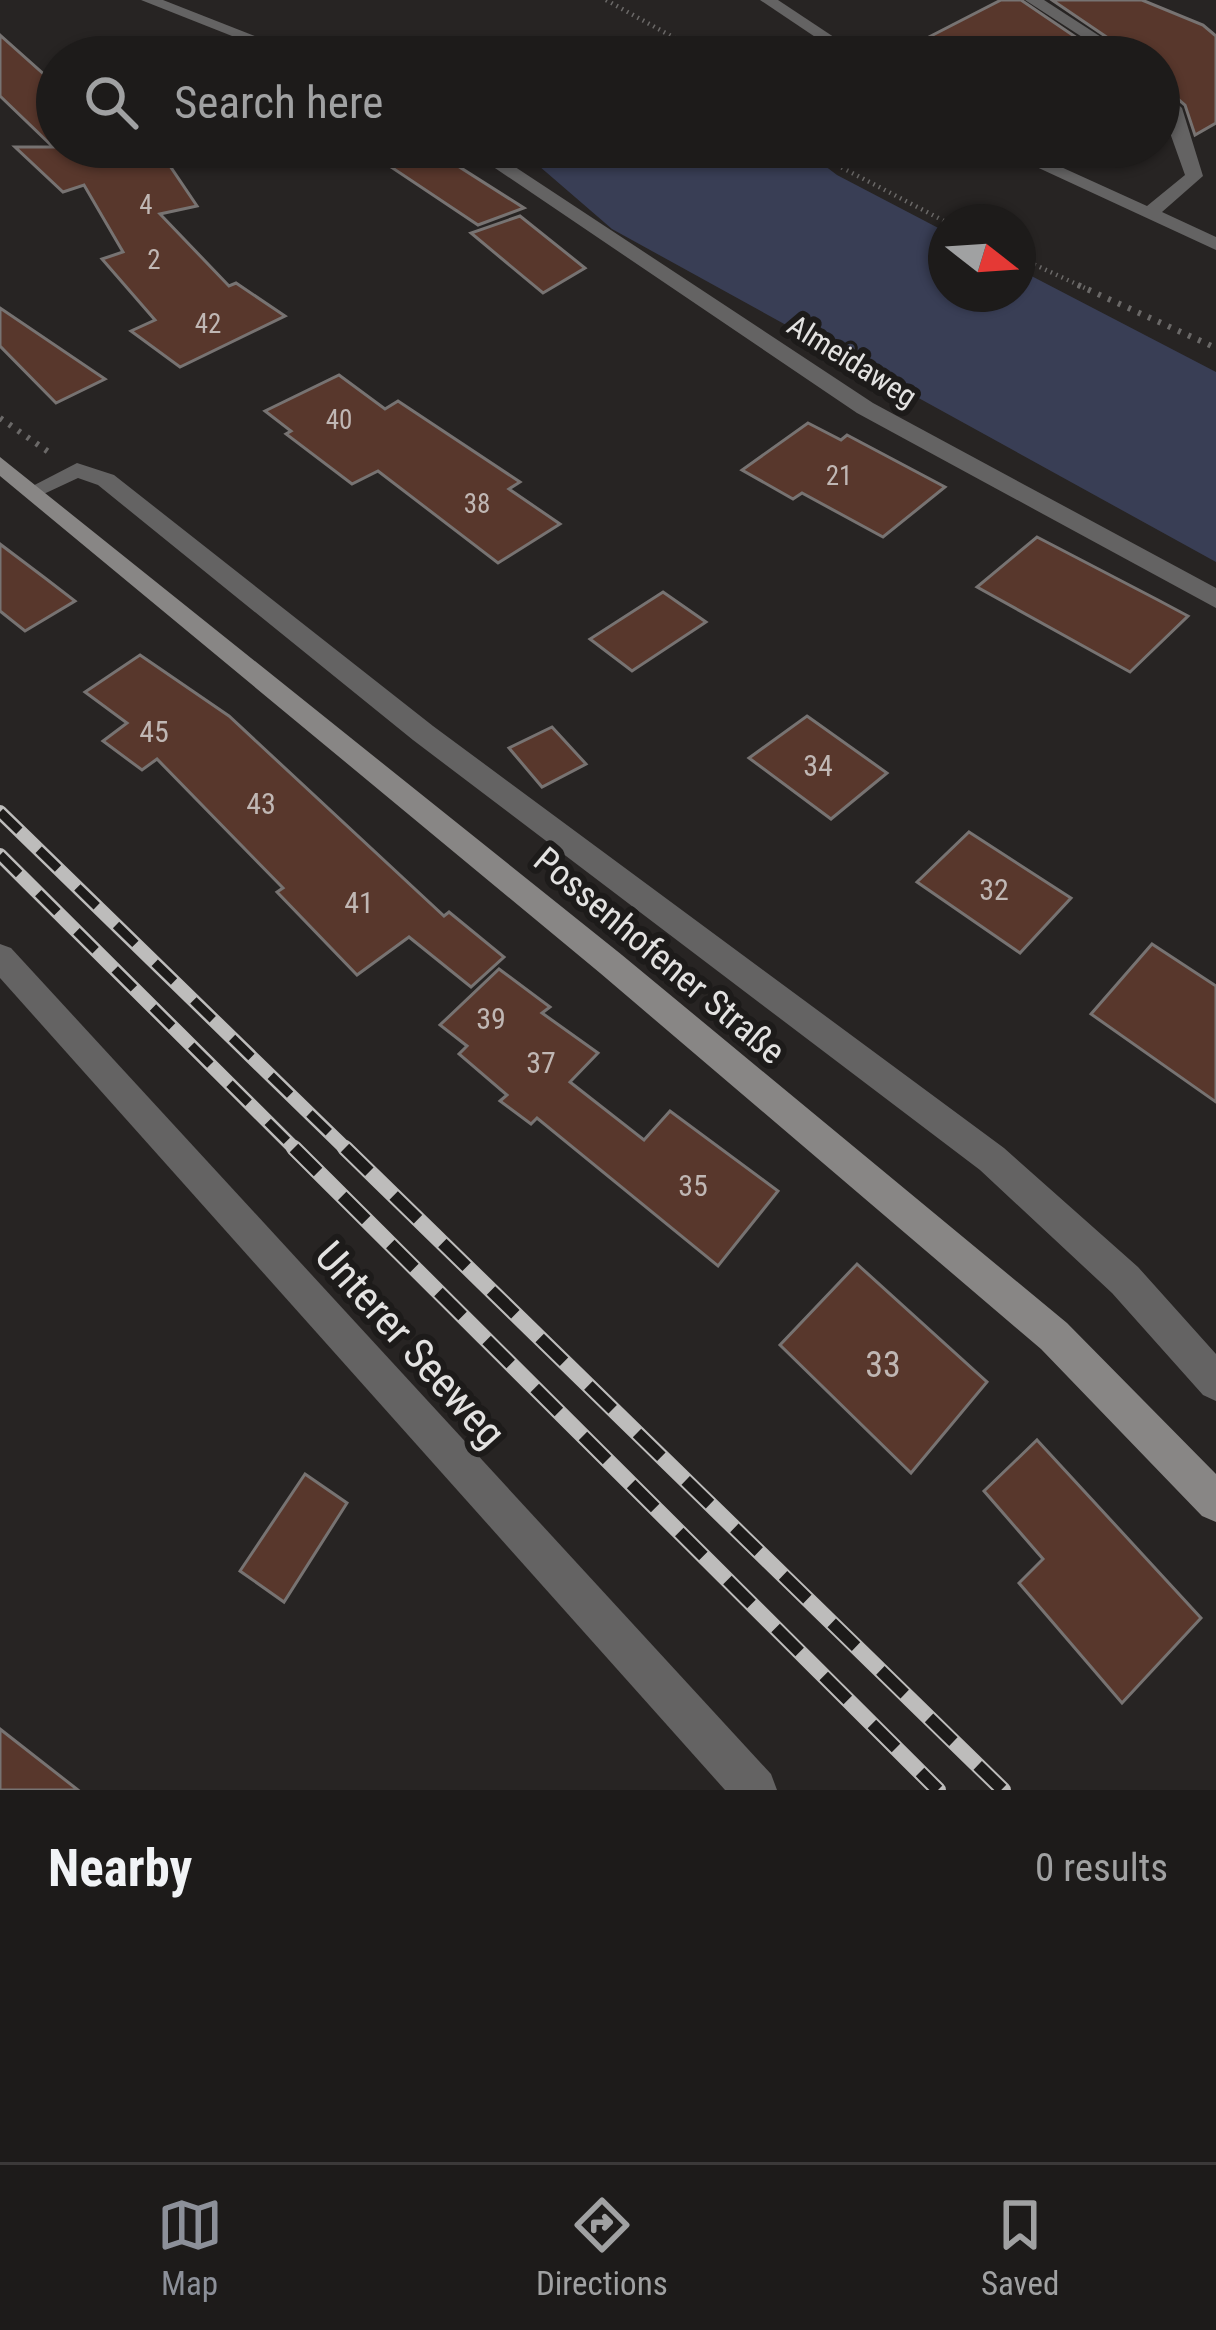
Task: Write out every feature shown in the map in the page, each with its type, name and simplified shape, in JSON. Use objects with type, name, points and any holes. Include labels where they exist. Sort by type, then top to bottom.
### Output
[{"type":"main road","name":"Possenhofener Straße","points":[[0,464],[611,964],[1054,1336],[1216,1502]]},
{"type":"street","points":[[149,0],[244,36]]},
{"type":"street","points":[[768,0],[824,36]]},
{"type":"street","points":[[1034,0],[1091,36]]},
{"type":"street","points":[[1150,214],[1194,176],[1180,131]]},
{"type":"street","name":"Almeidaweg","points":[[504,168],[866,408],[1216,598]]},
{"type":"street","points":[[1048,168],[1216,244]]},
{"type":"street","points":[[33,492],[76,470]]},
{"type":"street","name":"Possenhofener Straße","points":[[76,470],[106,481],[422,733],[992,1159],[1125,1280],[1216,1382]]},
{"type":"street","name":"Unterer Seeweg","points":[[0,957],[755,1790]]},
{"type":"path","points":[[606,0],[671,36]]},
{"type":"path","points":[[843,168],[928,213]]},
{"type":"path","points":[[1036,265],[1216,348]]},
{"type":"path","points":[[0,418],[76,470]]},
{"type":"shaded area","points":[[541,168],[828,168],[928,223],[928,312],[1036,312],[1036,278],[1216,372],[1216,562],[612,229]]},
{"type":"building","points":[[1001,0],[1021,0],[1074,36],[931,36]]},
{"type":"building","points":[[1052,0],[1142,0],[1203,25],[1216,36],[1216,123],[1195,135],[1180,101],[1180,36],[1105,36]]},
{"type":"building","points":[[0,35],[36,67],[36,131],[0,96]]},
{"type":"building","points":[[15,147],[36,147],[36,167]]},
{"type":"building","points":[[37,168],[171,168],[197,206],[160,214],[229,286],[236,283],[285,316],[180,367],[131,331],[155,320],[102,259],[123,252],[84,185],[63,192]]},
{"type":"building","points":[[392,168],[461,168],[524,208],[478,225]]},
{"type":"building","points":[[520,216],[585,268],[543,293],[471,233]]},
{"type":"building","points":[[0,308],[105,379],[56,403],[0,346]]},
{"type":"building","points":[[339,375],[385,409],[398,401],[520,482],[509,489],[560,524],[498,563],[378,471],[352,484],[286,434],[291,431],[265,411]]},
{"type":"building","points":[[808,423],[841,440],[847,435],[945,487],[883,537],[802,493],[793,499],[742,470]]},
{"type":"building","points":[[1037,537],[1188,616],[1130,672],[977,587]]},
{"type":"building","points":[[0,544],[75,601],[25,631],[0,611]]},
{"type":"building","points":[[663,592],[706,622],[632,671],[590,639]]},
{"type":"building","points":[[140,655],[229,716],[444,916],[449,912],[504,957],[471,987],[409,937],[357,975],[277,892],[283,888],[157,759],[142,770],[103,741],[127,723],[85,692]]},
{"type":"building","points":[[807,716],[887,773],[831,819],[749,758]]},
{"type":"building","points":[[552,727],[586,764],[542,787],[509,748]]},
{"type":"building","points":[[969,832],[1071,898],[1020,953],[917,882]]},
{"type":"building","points":[[1152,944],[1216,986],[1216,1102],[1091,1014]]},
{"type":"building","points":[[499,969],[550,1007],[542,1013],[598,1053],[570,1082],[644,1140],[670,1111],[778,1191],[718,1266],[537,1118],[531,1124],[500,1101],[507,1095],[459,1054],[467,1046],[440,1025]]},
{"type":"building","points":[[857,1264],[987,1382],[911,1473],[780,1345]]},
{"type":"building","points":[[1037,1440],[1201,1618],[1122,1703],[1019,1583],[1043,1559],[984,1491]]},
{"type":"building","points":[[305,1474],[347,1503],[284,1602],[240,1571]]},
{"type":"building","points":[[0,1729],[78,1790],[0,1790]]},
{"type":"railway","points":[[0,812],[348,1151]]},
{"type":"railway","points":[[0,855],[297,1151]]},
{"type":"railway","points":[[294,1148],[938,1790]]},
{"type":"railway","points":[[345,1148],[1003,1790]]}]
